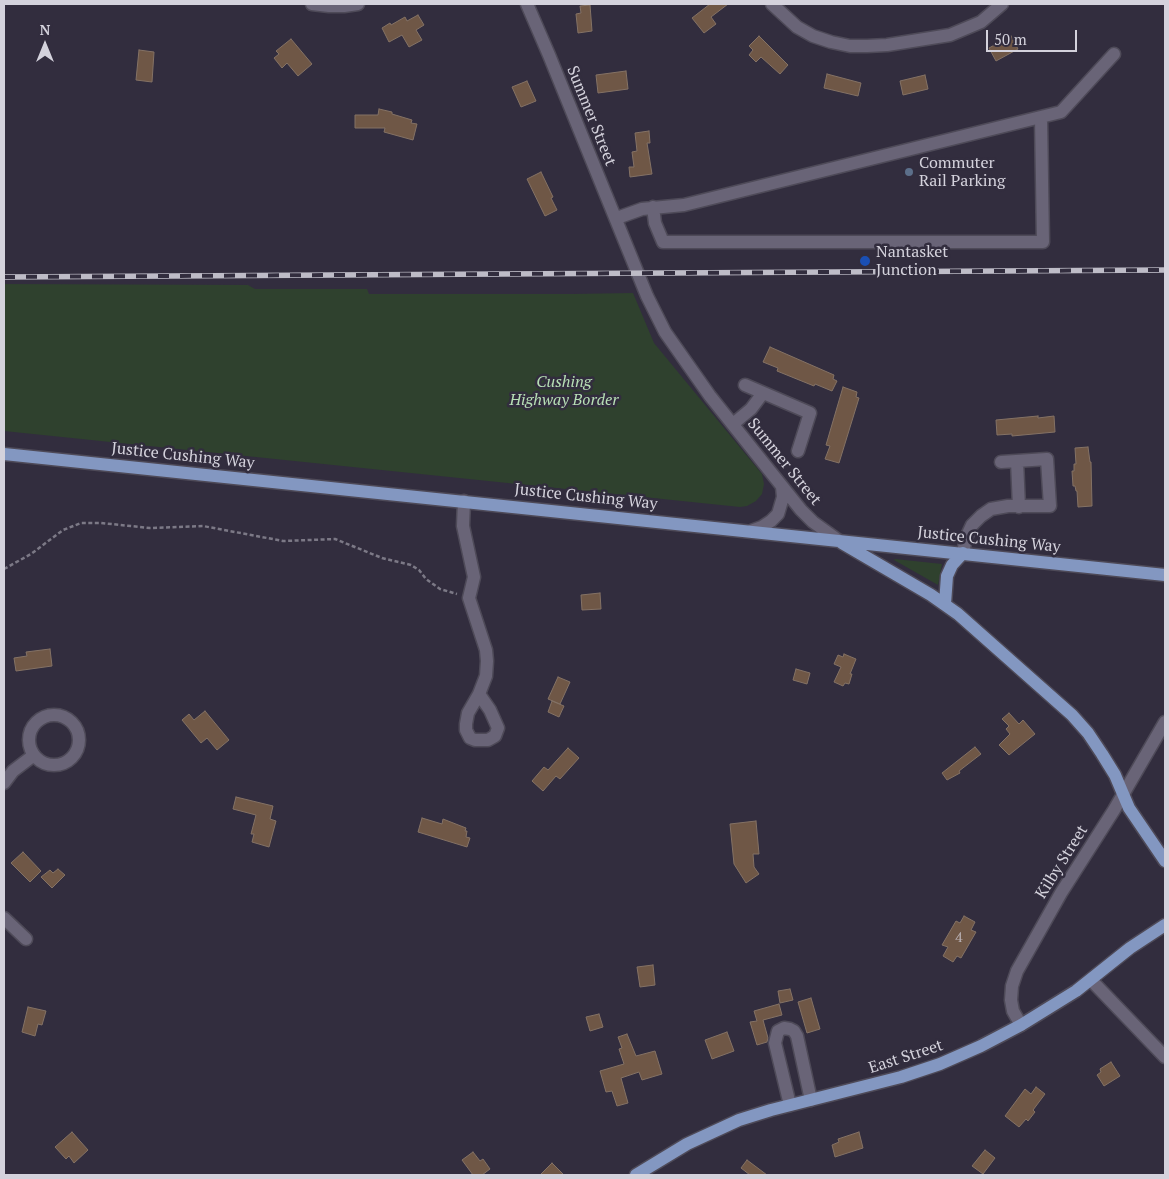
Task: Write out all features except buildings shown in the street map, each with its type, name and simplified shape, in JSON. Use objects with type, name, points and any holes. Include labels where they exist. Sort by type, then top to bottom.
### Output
[{"type":"main road","name":"Justice Cushing Way","points":[[4,454],[1165,575]]},
{"type":"main road","name":"Summer Street","points":[[838,540],[945,604],[1080,724],[1107,761],[1129,808],[1165,861]]},
{"type":"main road","points":[[945,604],[949,570],[963,553]]},
{"type":"main road","name":"East Street","points":[[636,1175],[670,1154],[718,1129],[755,1115],[922,1071],[975,1049],[1053,1006],[1091,980],[1130,948],[1165,925]]},
{"type":"street","points":[[312,4],[329,6],[358,4]]},
{"type":"street","name":"Summer Street","points":[[527,4],[617,218],[647,296],[662,328],[686,364],[800,510],[838,540]]},
{"type":"street","points":[[772,4],[790,21],[813,36],[850,46],[868,46],[897,44],[963,31],[981,22],[1002,4]]},
{"type":"street","points":[[617,218],[653,207],[684,205],[1061,112],[1114,54]]},
{"type":"street","points":[[653,207],[655,223],[663,242],[1043,242],[1041,118]]},
{"type":"street","points":[[745,385],[810,413],[798,452]]},
{"type":"street","points":[[733,424],[751,409],[763,393]]},
{"type":"street","points":[[963,553],[968,531],[981,516],[997,508],[1050,506],[1047,459],[1001,462]]},
{"type":"street","points":[[1017,461],[1020,506]]},
{"type":"street","points":[[751,531],[762,527],[778,514],[783,497],[782,487]]},
{"type":"street","points":[[464,501],[463,526],[474,577],[469,601],[487,655],[486,676],[479,694]]},
{"type":"street","name":"Kilby Street","points":[[1020,1025],[1012,1008],[1011,1000],[1012,986],[1017,971],[1165,722]]},
{"type":"street","points":[[4,783],[13,771],[34,755]]},
{"type":"street","points":[[4,918],[26,939]]},
{"type":"street","points":[[1091,980],[1165,1057]]},
{"type":"street","points":[[790,1105],[775,1043],[778,1031],[784,1028],[790,1028],[797,1036],[811,1100]]},
{"type":"path","points":[[4,569],[30,554],[63,530],[81,523],[150,528],[203,526],[284,541],[335,539],[382,558],[411,565],[440,589],[469,596]]},
{"type":"green space","name":"Cushing Highway Border","points":[[4,284],[248,285],[255,289],[367,289],[369,294],[633,293],[654,343],[762,474],[764,484],[762,494],[756,501],[747,506],[740,507],[4,431]]},
{"type":"green space","points":[[894,560],[942,564],[938,585]]},
{"type":"railway","points":[[4,277],[1165,270]]},
{"type":"place","name":"Commuter Rail Parking","points":[[909,172]]},
{"type":"place","name":"Nantasket Junction","points":[[865,261]]}]
